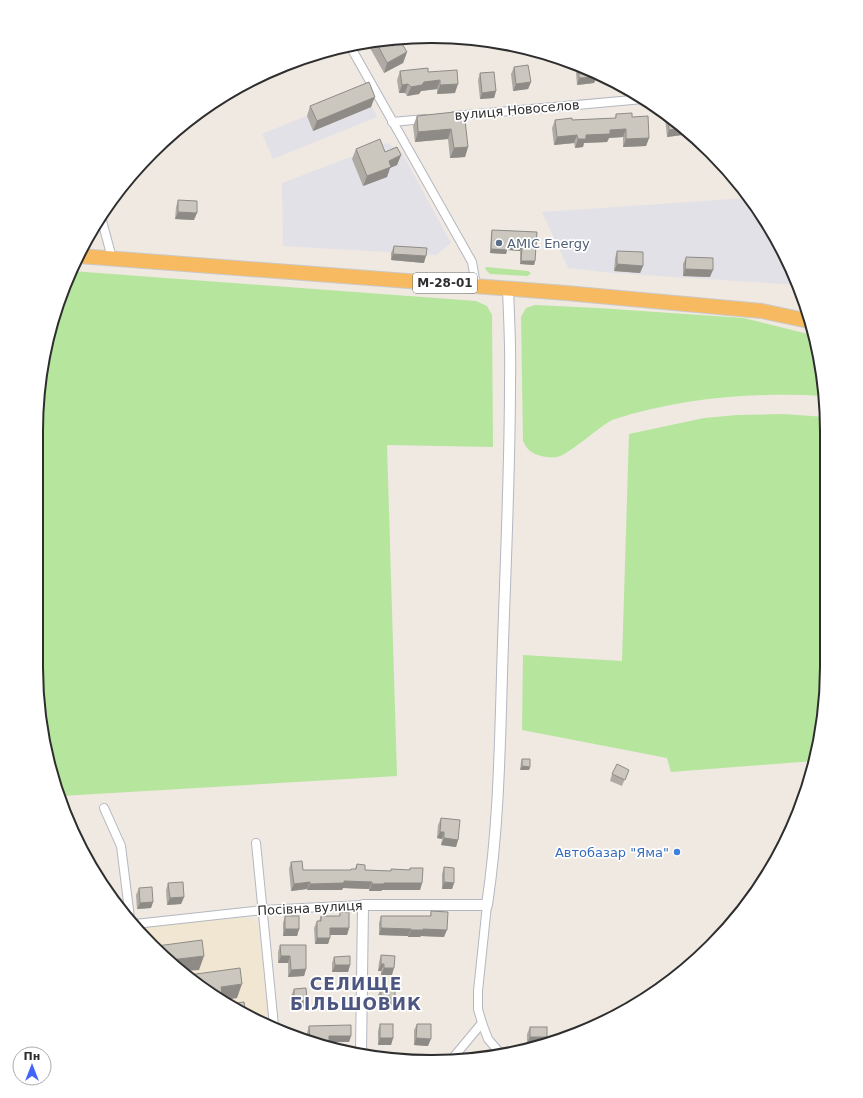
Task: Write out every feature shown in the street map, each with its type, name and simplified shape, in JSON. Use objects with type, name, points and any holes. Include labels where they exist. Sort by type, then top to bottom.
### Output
[{"type":"highway","name":"М-28-01","points":[[85,256],[476,285],[762,311],[803,319]]},
{"type":"street","points":[[353,51],[472,262],[476,285]]},
{"type":"street","name":"вулиця Новоселов","points":[[447,117],[634,100]]},
{"type":"street","points":[[392,122],[431,118]]},
{"type":"street","points":[[103,224],[112,258]]},
{"type":"street","points":[[497,1050],[488,1039],[482,1023],[478,1009],[478,991],[492,870],[500,745],[509,455],[510,380],[508,288]]},
{"type":"street","points":[[104,808],[121,846],[129,911]]},
{"type":"street","points":[[256,843],[273,1021]]},
{"type":"street","points":[[361,1049],[363,905]]},
{"type":"street","name":"Посівна вулиця","points":[[140,924],[262,910],[363,905],[487,905]]},
{"type":"street","points":[[456,1054],[482,1023]]},
{"type":"shaded area","points":[[365,92],[377,117],[273,159],[262,134]]},
{"type":"shaded area","points":[[387,143],[401,151],[451,243],[436,255],[283,246],[282,183]]},
{"type":"shaded area","points":[[742,198],[768,237],[791,285],[613,273],[568,268],[542,212]]},
{"type":"shaded area","points":[[248,917],[258,924],[268,1019],[237,1003],[195,975],[175,959],[143,927]]},
{"type":"green space","points":[[486,267],[528,271],[531,273],[528,276],[490,274],[485,269]]},
{"type":"green space","points":[[78,271],[476,301],[487,306],[492,315],[493,447],[387,445],[397,776],[66,796],[56,767],[50,742],[44,692],[43,432],[46,381],[50,356],[56,331]]},
{"type":"green space","points":[[535,305],[744,318],[808,334],[813,356],[818,396],[744,396],[717,398],[664,406],[612,420],[569,451],[557,457],[537,455],[528,449],[523,441],[521,317],[526,308]]},
{"type":"green space","points":[[783,414],[819,417],[820,666],[817,717],[808,761],[671,772],[667,758],[522,730],[523,655],[622,661],[629,434],[704,418],[738,415]]},
{"type":"building","points":[[402,44],[407,52],[387,63],[378,46]]},
{"type":"building","points":[[528,65],[531,82],[516,84],[514,67]]},
{"type":"building","points":[[428,68],[428,72],[457,70],[458,84],[440,85],[440,80],[424,82],[422,85],[411,87],[408,84],[402,85],[400,71]]},
{"type":"building","points":[[494,72],[496,91],[482,93],[480,73]]},
{"type":"building","points":[[579,73],[590,77],[579,78]]},
{"type":"building","points":[[369,82],[375,97],[317,121],[310,106]]},
{"type":"building","points":[[464,111],[468,147],[454,148],[451,129],[418,132],[417,116]]},
{"type":"building","points":[[632,113],[632,117],[648,116],[649,138],[626,139],[626,129],[610,130],[610,134],[586,135],[586,139],[578,139],[577,135],[557,137],[555,120],[572,118],[572,120],[616,118],[616,114]]},
{"type":"building","points":[[669,123],[676,129],[669,130]]},
{"type":"building","points":[[380,139],[385,152],[397,147],[401,155],[389,161],[391,167],[367,176],[356,149]]},
{"type":"building","points":[[178,200],[197,201],[197,213],[178,212]]},
{"type":"building","points":[[492,230],[537,232],[535,261],[521,261],[522,247],[508,247],[507,250],[491,249]]},
{"type":"building","points":[[394,246],[427,248],[426,256],[393,254]]},
{"type":"building","points":[[617,251],[643,252],[643,266],[617,264]]},
{"type":"building","points":[[686,257],[713,258],[713,270],[685,269]]},
{"type":"building","points":[[522,759],[530,759],[530,767],[522,766]]},
{"type":"building","points":[[617,764],[629,770],[625,780],[612,774]]},
{"type":"building","points":[[441,818],[460,820],[458,840],[444,838],[444,832],[440,832]]},
{"type":"building","points":[[302,861],[303,870],[351,870],[356,869],[357,864],[365,865],[365,870],[391,871],[391,869],[410,870],[410,868],[423,868],[422,883],[372,884],[372,882],[344,881],[344,883],[310,884],[310,882],[294,884],[291,862]]},
{"type":"building","points":[[444,867],[454,868],[454,883],[444,882]]},
{"type":"building","points":[[183,882],[184,897],[170,898],[168,883]]},
{"type":"building","points":[[152,887],[153,902],[140,903],[139,888]]},
{"type":"building","points":[[431,911],[448,912],[447,930],[381,928],[381,916],[431,916]]},
{"type":"building","points":[[340,912],[349,912],[349,928],[330,928],[330,938],[317,938],[317,921],[321,921],[321,916],[340,916]]},
{"type":"building","points":[[285,916],[299,916],[299,929],[285,929]]},
{"type":"building","points":[[202,940],[204,956],[175,959],[161,945]]},
{"type":"building","points":[[280,945],[306,945],[306,969],[291,970],[290,956],[281,956]]},
{"type":"building","points":[[381,955],[395,956],[394,968],[384,968],[384,964],[381,964]]},
{"type":"building","points":[[350,956],[350,965],[335,965],[334,957]]},
{"type":"building","points":[[240,968],[242,984],[221,987],[222,994],[194,974]]},
{"type":"building","points":[[306,988],[307,1000],[294,1001],[294,989]]},
{"type":"building","points":[[381,988],[395,988],[395,998],[381,998]]},
{"type":"building","points":[[244,1002],[245,1007],[237,1003]]},
{"type":"building","points":[[380,1024],[393,1024],[393,1038],[380,1038]]},
{"type":"building","points":[[417,1024],[431,1024],[431,1039],[416,1038]]},
{"type":"building","points":[[351,1025],[351,1036],[329,1036],[329,1041],[310,1035],[309,1026]]},
{"type":"building","points":[[530,1027],[547,1027],[547,1037],[530,1037]]},
{"type":"place","name":"AMIC Energy","points":[[499,243]]},
{"type":"place","name":"Автобазар \"Яма\"","points":[[677,852]]},
{"type":"district","name":"СЕЛИЩЕ БІЛЬШОВИК","points":[[356,994]]}]
